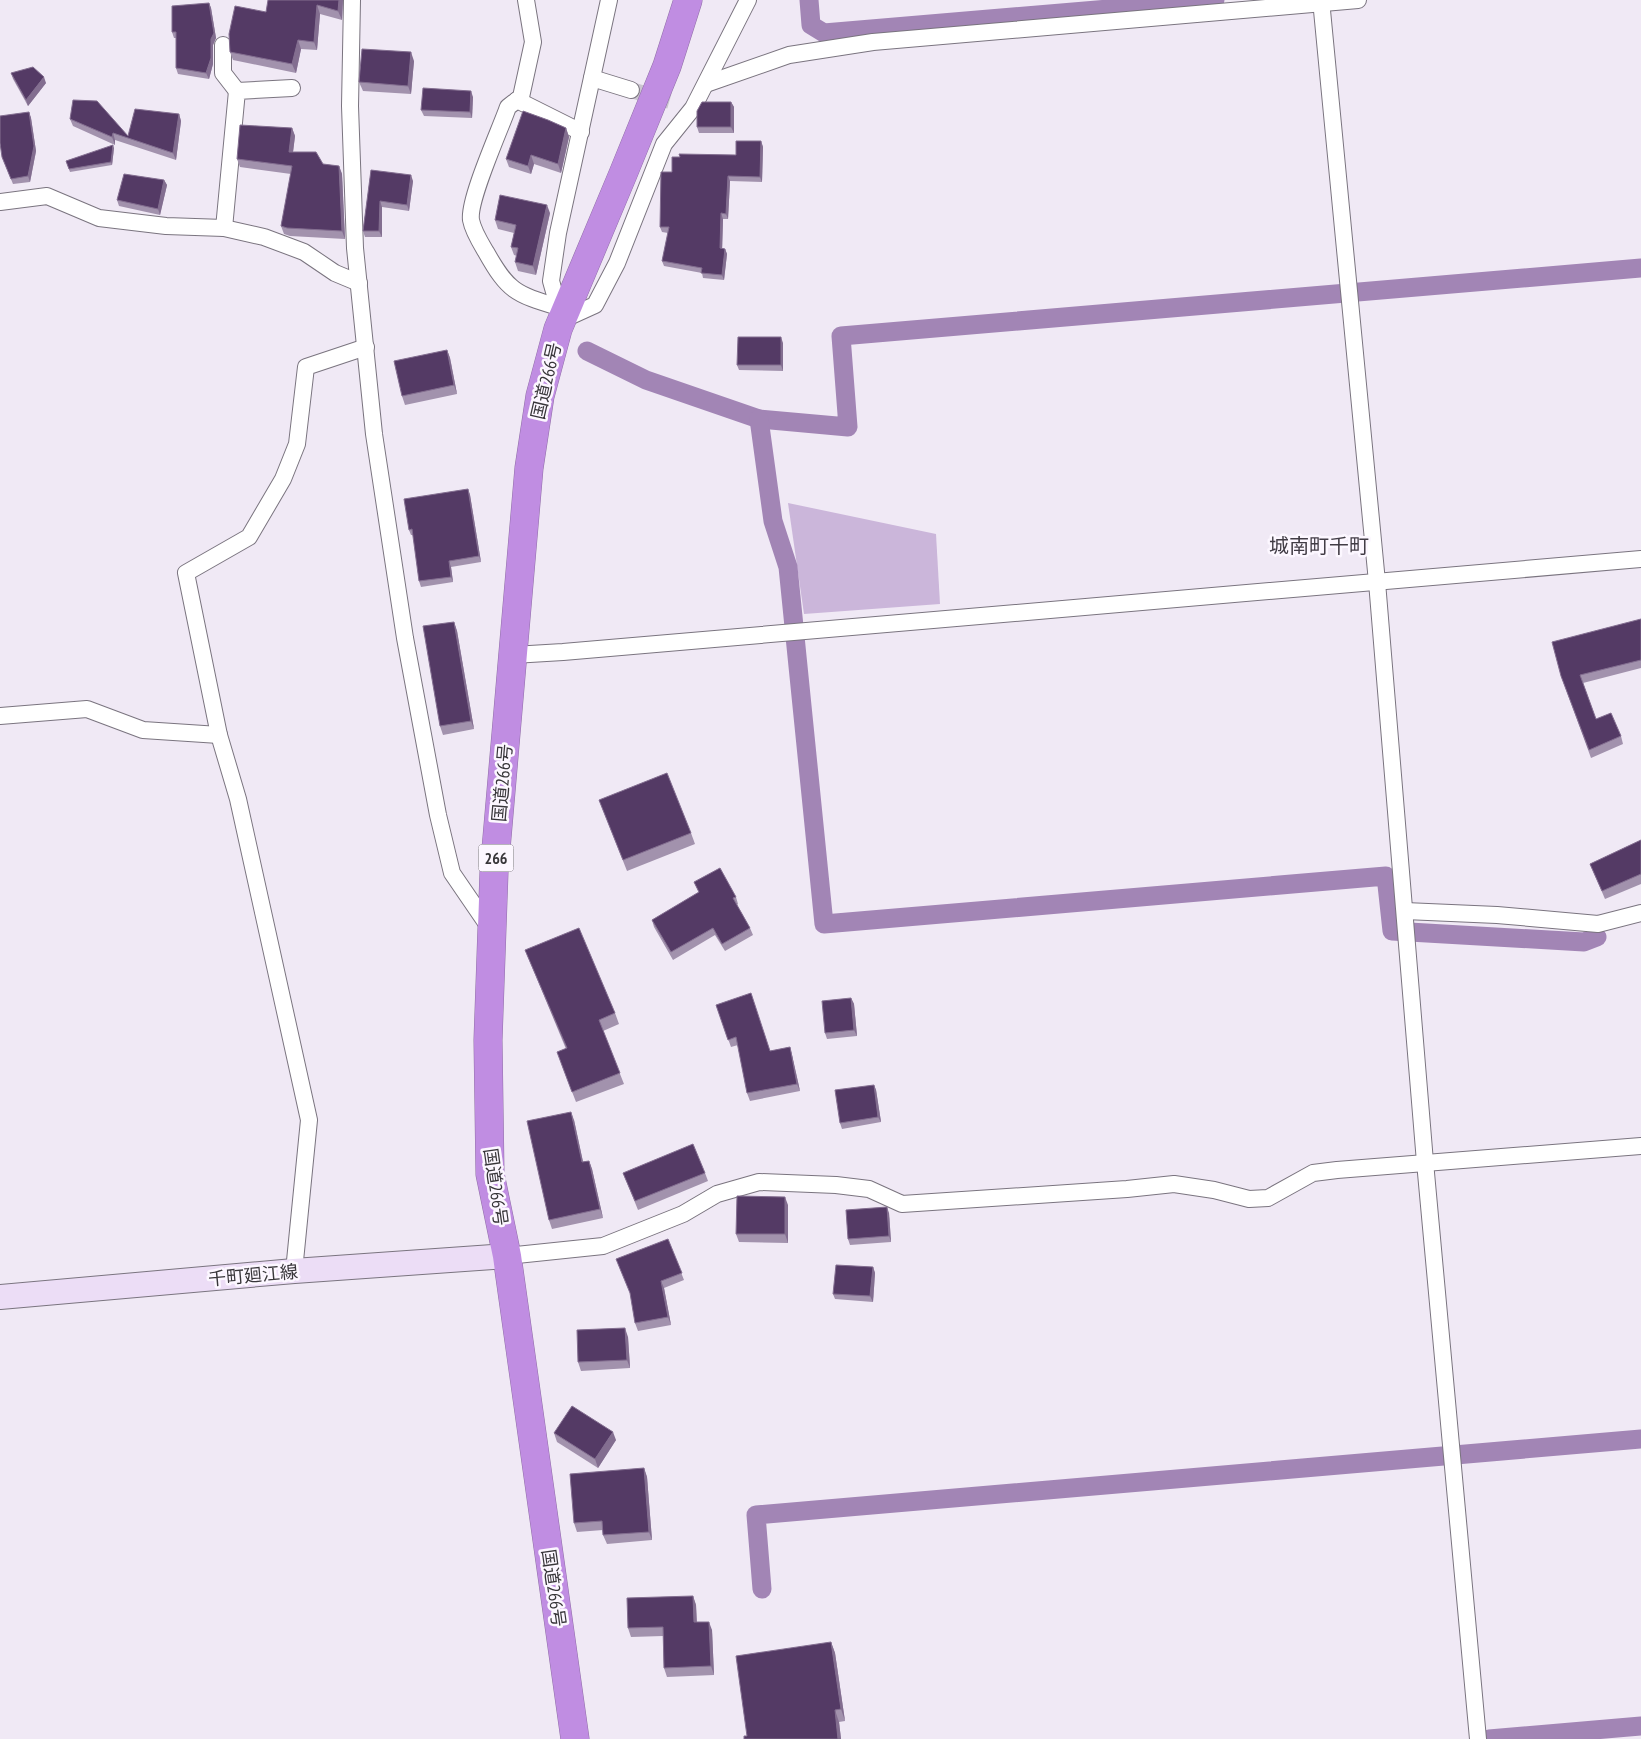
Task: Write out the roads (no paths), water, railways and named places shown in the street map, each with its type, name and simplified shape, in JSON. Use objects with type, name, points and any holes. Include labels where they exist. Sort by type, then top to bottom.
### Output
[{"type":"highway","name":"国道266号","points":[[575,1739],[507,1256],[490,1174],[488,1040],[494,872],[529,468],[540,396],[558,329],[560,313],[623,174],[667,66],[688,0]]},
{"type":"main road","name":"千町廻江線","points":[[0,1298],[294,1271],[507,1256]]},
{"type":"street","points":[[352,0],[350,106],[355,248],[374,434],[403,629],[438,815],[452,873],[491,930]]},
{"type":"street","points":[[526,0],[533,42],[521,97],[508,108],[474,200],[471,220],[479,240],[508,286],[527,298],[560,313],[595,305],[617,262],[664,144],[685,106],[706,84],[748,0]]},
{"type":"street","points":[[560,313],[551,281],[558,233],[609,0]]},
{"type":"street","points":[[706,84],[789,55],[873,42],[1358,0]]},
{"type":"street","points":[[1321,2],[1378,582],[1425,1162],[1478,1739]]},
{"type":"street","points":[[224,45],[223,73],[237,91],[224,228]]},
{"type":"street","points":[[592,78],[630,90]]},
{"type":"street","points":[[237,91],[292,88]]},
{"type":"street","points":[[517,100],[581,132]]},
{"type":"street","points":[[0,202],[47,196],[99,218],[158,225],[224,228],[264,237],[304,252],[335,273],[359,283]]},
{"type":"street","points":[[294,1271],[310,1120],[238,799],[219,735],[186,573],[250,537],[283,479],[297,444],[306,367],[366,347]]},
{"type":"street","points":[[513,655],[1641,559]]},
{"type":"street","points":[[0,716],[87,709],[143,730],[219,735]]},
{"type":"street","points":[[1405,911],[1498,915],[1598,924],[1641,913]]},
{"type":"street","points":[[507,1256],[603,1246],[683,1214],[716,1194],[759,1182],[836,1185],[869,1190],[902,1204],[1081,1193],[1174,1184],[1214,1190],[1249,1199],[1268,1198],[1313,1173],[1425,1162],[1641,1146]]},
{"type":"waterway","points":[[809,0],[811,25],[824,33],[1215,0]]},
{"type":"waterway","points":[[587,351],[646,380],[759,419],[848,427],[841,336],[1641,268]]},
{"type":"waterway","points":[[759,419],[773,521],[788,567],[824,924],[1386,876],[1392,931],[1584,942],[1597,937]]},
{"type":"waterway","points":[[762,1589],[756,1515],[1641,1439]]},
{"type":"waterway","points":[[1489,1739],[1641,1726]]},
{"type":"tunnel","points":[[631,90],[677,103]]},
{"type":"district","name":"城南町千町","points":[[1319,546]]}]
